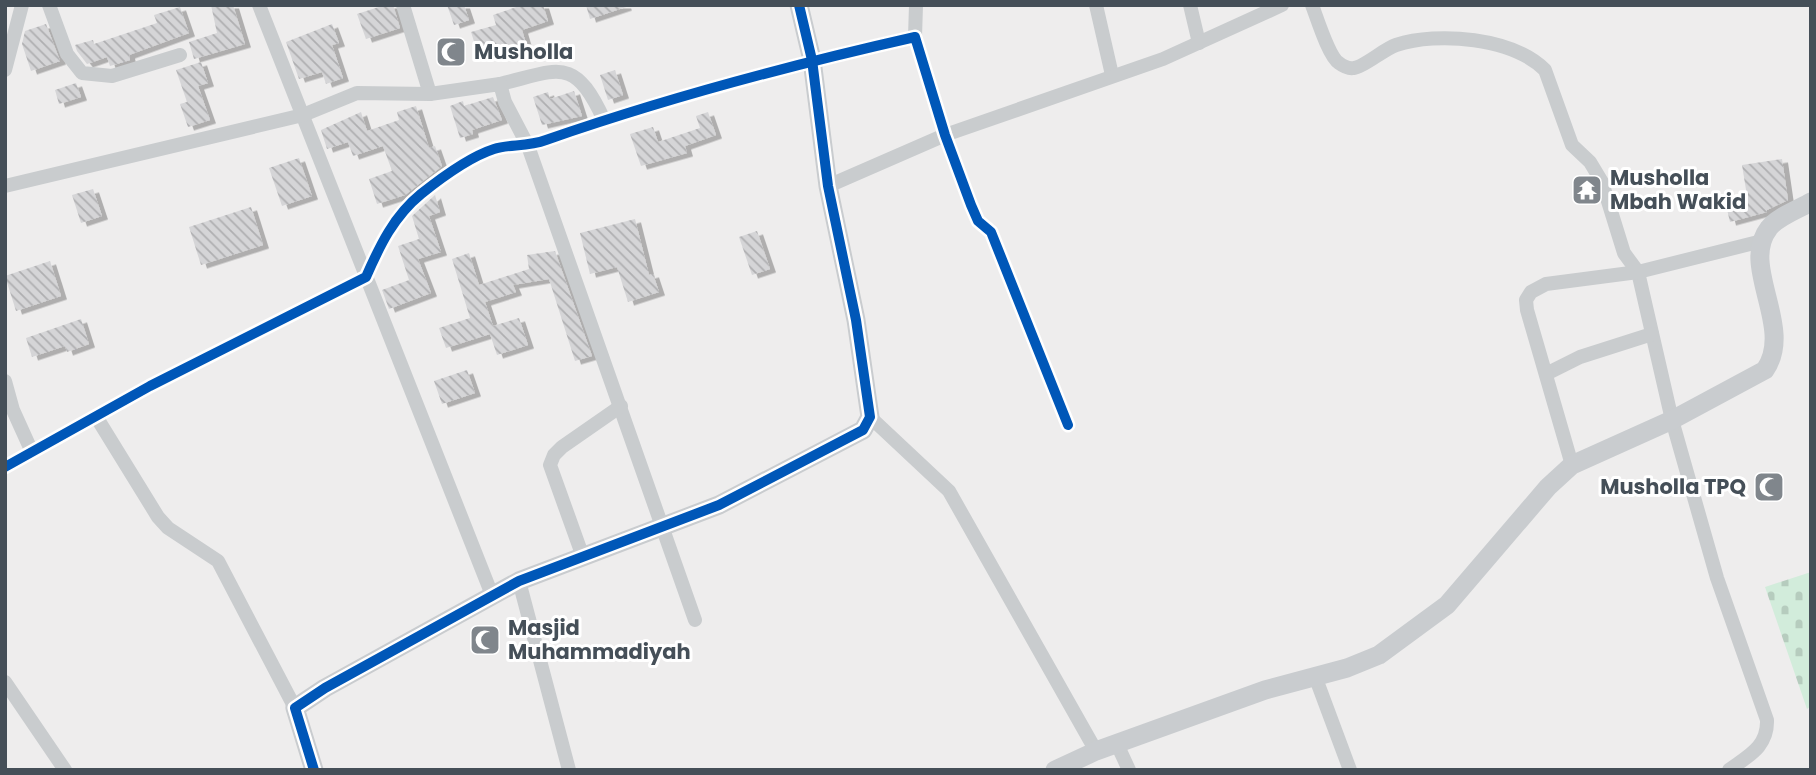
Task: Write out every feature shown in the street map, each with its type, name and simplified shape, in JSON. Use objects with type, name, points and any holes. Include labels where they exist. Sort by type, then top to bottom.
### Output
[{"type":"street","points":[[5,70],[22,5]]},
{"type":"street","points":[[49,5],[67,54],[82,73],[112,76],[180,55]]},
{"type":"street","points":[[259,5],[492,595]]},
{"type":"street","points":[[403,5],[430,94]]},
{"type":"street","points":[[295,708],[325,688],[519,581],[719,505],[798,467],[863,430],[870,417],[856,320],[828,186],[812,60],[799,5]]},
{"type":"street","points":[[916,5],[915,37],[945,135],[978,221],[991,232],[1068,425]]},
{"type":"street","points":[[1096,5],[1112,75]]},
{"type":"street","points":[[1190,5],[1199,43]]},
{"type":"street","points":[[828,186],[945,135],[1199,43],[1282,5]]},
{"type":"street","points":[[1312,5],[1335,61],[1347,68],[1357,68],[1395,45],[1431,37],[1475,38],[1536,60],[1549,78],[1572,145],[1590,162],[1602,182],[1624,253],[1638,272],[1672,420],[1717,578],[1767,720],[1767,729],[1760,744],[1729,770]]},
{"type":"street","points":[[5,467],[150,386],[366,277],[382,240],[404,209],[423,193],[494,148],[527,146],[604,120],[812,60],[915,37]]},
{"type":"street","points":[[5,186],[303,115],[358,93],[430,94],[500,84],[563,69],[582,83],[604,120]]},
{"type":"street","points":[[500,84],[505,102],[527,146],[695,620]]},
{"type":"street","points":[[1055,770],[1096,751],[1265,690],[1315,677],[1379,655],[1415,632],[1447,605],[1548,487],[1572,465],[1672,420],[1742,385],[1765,370],[1774,357],[1770,307],[1759,256],[1762,241],[1770,226],[1811,202]]},
{"type":"street","points":[[1572,465],[1527,310],[1526,300],[1531,292],[1546,284],[1638,272],[1762,241]]},
{"type":"street","points":[[1546,374],[1580,357],[1652,334]]},
{"type":"street","points":[[5,381],[13,410],[32,452]]},
{"type":"street","points":[[583,557],[550,466],[554,455],[562,447],[621,406]]},
{"type":"street","points":[[870,417],[949,491],[1096,751]]},
{"type":"street","points":[[97,418],[158,517],[169,528],[218,561],[295,708],[314,770]]},
{"type":"street","points":[[519,581],[569,770]]},
{"type":"street","points":[[1315,677],[1350,770]]},
{"type":"street","points":[[5,682],[65,770]]},
{"type":"street","points":[[1117,744],[1129,770]]},
{"type":"green space","points":[[1811,572],[1811,706],[1807,709],[1765,587]]},
{"type":"building","points":[[211,5],[233,5],[245,44],[194,59],[189,42],[217,33]]},
{"type":"building","points":[[393,5],[400,28],[366,39],[357,14]]},
{"type":"building","points":[[447,5],[464,5],[469,20],[454,25]]},
{"type":"building","points":[[522,5],[543,5],[548,21],[522,30],[527,47],[505,54],[503,46],[478,54],[471,32],[496,25],[493,15]]},
{"type":"building","points":[[586,5],[625,5],[626,7],[590,19]]},
{"type":"building","points":[[180,7],[189,33],[129,55],[130,60],[110,66],[107,57],[87,64],[77,51],[75,45],[93,40],[94,44],[157,23],[154,15]]},
{"type":"building","points":[[46,24],[60,61],[31,71],[22,44],[25,31]]},
{"type":"building","points":[[332,24],[339,43],[332,45],[343,78],[326,84],[322,72],[299,79],[286,42]]},
{"type":"building","points":[[201,62],[208,83],[198,86],[210,120],[188,127],[180,104],[187,102],[176,70]]},
{"type":"building","points":[[615,70],[623,95],[608,100],[600,75]]},
{"type":"building","points":[[76,83],[81,97],[59,104],[55,90]]},
{"type":"building","points":[[574,91],[582,116],[542,125],[533,97],[548,92],[550,99]]},
{"type":"building","points":[[493,97],[502,120],[472,130],[473,134],[460,138],[450,106],[463,101],[464,106]]},
{"type":"building","points":[[416,106],[429,148],[435,146],[442,166],[405,195],[377,204],[369,179],[392,171],[383,146],[353,156],[348,142],[327,149],[321,130],[361,112],[367,131],[399,120],[397,112]]},
{"type":"building","points":[[708,112],[716,135],[685,146],[687,153],[641,166],[630,134],[653,127],[658,142],[700,128],[696,116]]},
{"type":"building","points":[[299,158],[312,196],[282,206],[269,168]]},
{"type":"building","points":[[1782,159],[1788,200],[1767,212],[1730,222],[1725,201],[1747,196],[1742,165]]},
{"type":"building","points":[[93,189],[102,216],[81,223],[72,195]]},
{"type":"building","points":[[435,195],[440,212],[429,216],[441,252],[418,259],[431,293],[389,309],[382,290],[409,280],[398,246],[419,239],[412,216]]},
{"type":"building","points":[[251,207],[263,245],[201,265],[189,227]]},
{"type":"building","points":[[635,219],[649,275],[653,274],[659,292],[628,302],[617,267],[590,274],[580,233]]},
{"type":"building","points":[[757,231],[770,269],[752,275],[739,237]]},
{"type":"building","points":[[555,251],[592,356],[575,361],[549,279],[513,285],[516,292],[485,302],[493,326],[519,318],[528,345],[497,355],[490,334],[446,348],[439,328],[470,318],[452,259],[469,253],[479,285],[529,269],[527,255]]},
{"type":"building","points":[[50,261],[61,296],[16,311],[5,276]]},
{"type":"building","points":[[81,319],[89,344],[67,352],[65,346],[32,357],[26,338]]},
{"type":"building","points":[[467,370],[475,393],[442,404],[434,381]]},
{"type":"cycle path","points":[[314,770],[295,708],[325,688],[519,581],[719,505],[863,430],[870,417],[856,320],[828,186],[812,60],[799,5]]},
{"type":"cycle path","points":[[5,467],[150,386],[366,277],[389,232],[411,203],[446,175],[485,153],[500,147],[539,142],[729,83],[915,37],[945,135],[971,205],[978,221],[991,232],[1068,425]]},
{"type":"place","name":"Musholla","points":[[451,52]]},
{"type":"place","name":"Musholla Mbah Wakid","points":[[1587,190]]},
{"type":"place","name":"Musholla TPQ","points":[[1769,487]]},
{"type":"place","name":"Masjid Muhammadiyah","points":[[485,640]]}]
